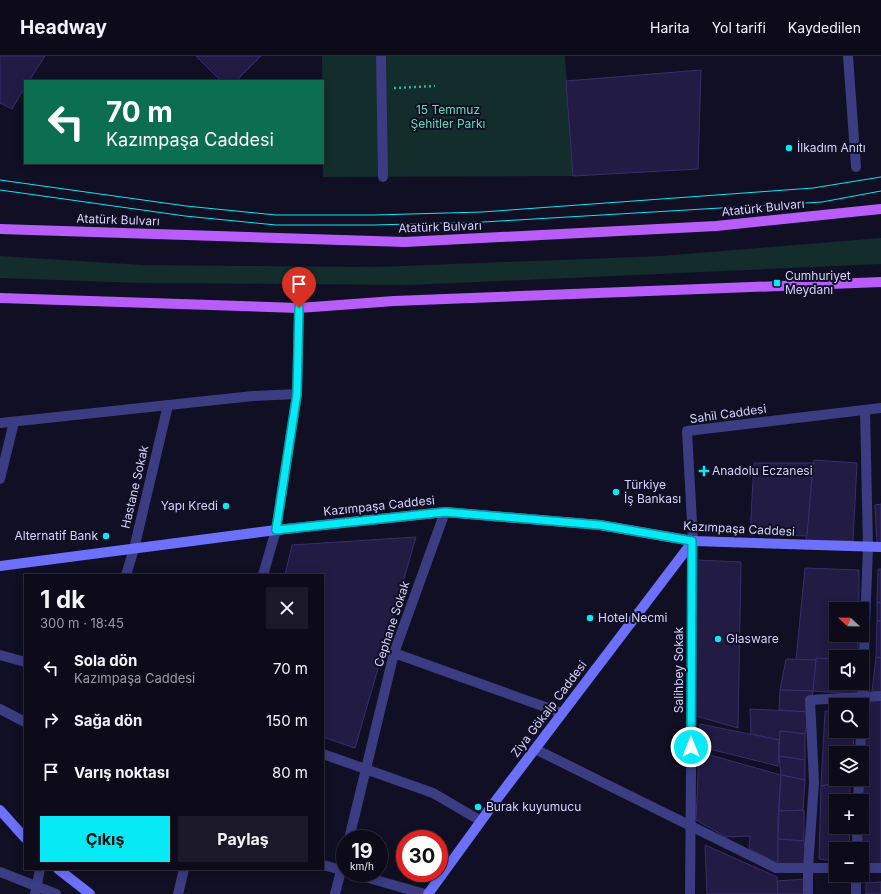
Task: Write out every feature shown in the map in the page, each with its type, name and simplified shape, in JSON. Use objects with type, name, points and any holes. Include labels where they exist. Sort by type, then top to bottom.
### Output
[{"type":"main road","name":"Atatürk Bulvarı","points":[[0,229],[405,242],[716,226],[881,209]]},
{"type":"main road","points":[[0,298],[299,308],[410,300],[881,282]]},
{"type":"main road","name":"Kazımpaşa Caddesi","points":[[0,566],[276,530],[445,512],[600,525],[692,541],[881,547]]},
{"type":"main road","name":"Ziya Gökalp Caddesi","points":[[428,894],[481,821],[692,541]]},
{"type":"main road","points":[[0,810],[24,837]]},
{"type":"main road","points":[[59,870],[90,894]]},
{"type":"street","points":[[381,56],[383,177]]},
{"type":"street","points":[[848,56],[856,167]]},
{"type":"street","points":[[264,574],[276,530],[297,394],[299,308]]},
{"type":"street","points":[[0,423],[253,396],[297,394]]},
{"type":"street","name":"Hastane Sokak","points":[[126,574],[134,548],[168,405]]},
{"type":"street","name":"Sahil Caddesi","points":[[692,541],[687,431],[881,408]]},
{"type":"street","points":[[862,698],[868,547],[865,410]]},
{"type":"street","points":[[0,479],[14,422]]},
{"type":"street","name":"Cephane Sokak","points":[[367,769],[394,653],[445,512]]},
{"type":"street","name":"Salihbey Sokak","points":[[690,894],[692,541]]},
{"type":"street","points":[[394,653],[562,713]]},
{"type":"street","points":[[0,655],[24,662]]},
{"type":"street","points":[[869,699],[881,696]]},
{"type":"street","points":[[808,894],[808,868],[814,782],[810,700],[829,700]]},
{"type":"street","points":[[0,710],[24,722]]},
{"type":"street","points":[[535,749],[776,868],[829,868]]},
{"type":"street","points":[[324,754],[433,793],[481,821]]},
{"type":"street","points":[[351,830],[367,769]]},
{"type":"street","points":[[324,865],[336,868]]},
{"type":"street","points":[[869,868],[881,868]]},
{"type":"street","points":[[36,890],[40,870]]},
{"type":"street","points":[[178,894],[184,870]]},
{"type":"street","points":[[0,872],[36,890],[56,894]]},
{"type":"street","points":[[335,894],[341,882]]},
{"type":"street","points":[[384,882],[425,894]]},
{"type":"street","points":[[856,882],[856,894]]},
{"type":"path","points":[[382,89],[435,86]]},
{"type":"green space","name":"15 Temmuz Şehitler Parkı","points":[[322,56],[565,56],[573,176],[323,177],[324,80],[322,80]]},
{"type":"green space","points":[[881,238],[881,264],[410,285],[140,283],[0,278],[0,256],[143,265],[377,267],[661,256]]},
{"type":"building","points":[[0,56],[45,56],[30,80],[24,80],[24,89],[12,109],[0,103]]},
{"type":"building","points":[[196,56],[261,56],[237,80],[220,80]]},
{"type":"building","points":[[701,70],[698,169],[573,176],[566,81]]},
{"type":"building","points":[[814,460],[857,463],[853,541],[806,541]]},
{"type":"building","points":[[754,463],[813,463],[807,536],[750,534]]},
{"type":"building","points":[[881,504],[881,544],[877,544],[875,505]]},
{"type":"building","points":[[416,537],[355,748],[324,737],[324,574],[285,574],[292,545]]},
{"type":"building","name":"Glasware","points":[[696,560],[741,562],[738,728],[696,716]]},
{"type":"building","points":[[805,568],[859,570],[859,602],[829,602],[829,642],[858,642],[858,650],[829,650],[829,660],[796,660]]},
{"type":"building","points":[[878,569],[881,569],[881,603],[877,602]]},
{"type":"building","points":[[877,602],[881,603],[881,621],[877,621]]},
{"type":"building","points":[[877,621],[881,621],[881,658],[876,657]]},
{"type":"building","points":[[876,657],[881,658],[881,692],[872,691]]},
{"type":"building","points":[[816,658],[829,659],[829,690],[858,690],[858,694],[813,691]]},
{"type":"building","points":[[786,659],[816,660],[813,691],[780,690]]},
{"type":"building","points":[[780,690],[813,691],[810,712],[779,710]]},
{"type":"building","points":[[881,696],[881,868],[869,868],[869,842],[862,842],[862,834],[869,834],[869,794],[862,794],[862,786],[869,786],[869,746],[862,746],[862,738],[869,738],[869,698],[862,697]]},
{"type":"building","points":[[750,709],[810,712],[805,734],[780,731],[780,740],[751,734]]},
{"type":"building","points":[[825,711],[829,711],[829,738],[854,738],[853,746],[829,746],[829,784],[821,786]]},
{"type":"building","points":[[700,724],[779,740],[778,766],[701,747]]},
{"type":"building","points":[[780,731],[805,734],[805,760],[779,756]]},
{"type":"building","points":[[699,752],[781,775],[778,816],[778,864],[749,848],[750,836],[726,837],[696,820]]},
{"type":"building","points":[[779,756],[805,760],[805,780],[781,775]]},
{"type":"building","points":[[781,775],[805,780],[803,810],[779,811]]},
{"type":"building","points":[[829,784],[829,786],[850,786],[850,794],[829,794],[829,834],[850,834],[849,842],[829,842],[829,860],[819,859],[821,786]]},
{"type":"building","points":[[804,810],[804,841],[778,839],[779,811]]},
{"type":"building","points":[[778,839],[804,841],[808,868],[778,864]]},
{"type":"building","points":[[705,845],[777,877],[778,894],[707,894]]},
{"type":"building","points":[[805,879],[805,894],[778,894],[777,881]]},
{"type":"building","points":[[881,882],[881,894],[866,894],[866,883]]},
{"type":"tram line","points":[[0,180],[186,206],[276,215],[374,215],[482,212],[813,188],[881,177]]},
{"type":"tram line","points":[[0,190],[185,216],[276,225],[374,225],[483,222],[822,202],[881,191]]},
{"type":"place","name":"İlkadım Anıtı","points":[[789,148]]},
{"type":"place","name":"Cumhuriyet Meydanı","points":[[777,283]]},
{"type":"place","name":"Anadolu Eczanesi","points":[[704,471]]},
{"type":"place","name":"Türkiye İş Bankası","points":[[616,492]]},
{"type":"place","name":"Yapı Kredi","points":[[226,506]]},
{"type":"place","name":"Alternatif Bank","points":[[106,536]]},
{"type":"place","name":"Hotel Necmi","points":[[590,618]]},
{"type":"place","name":"Glasware","points":[[718,639]]},
{"type":"place","name":"Burak kuyumucu","points":[[478,807]]},
{"type":"route","points":[[299,308],[297,394],[276,530],[445,512],[600,525],[692,541],[691,747]]}]
